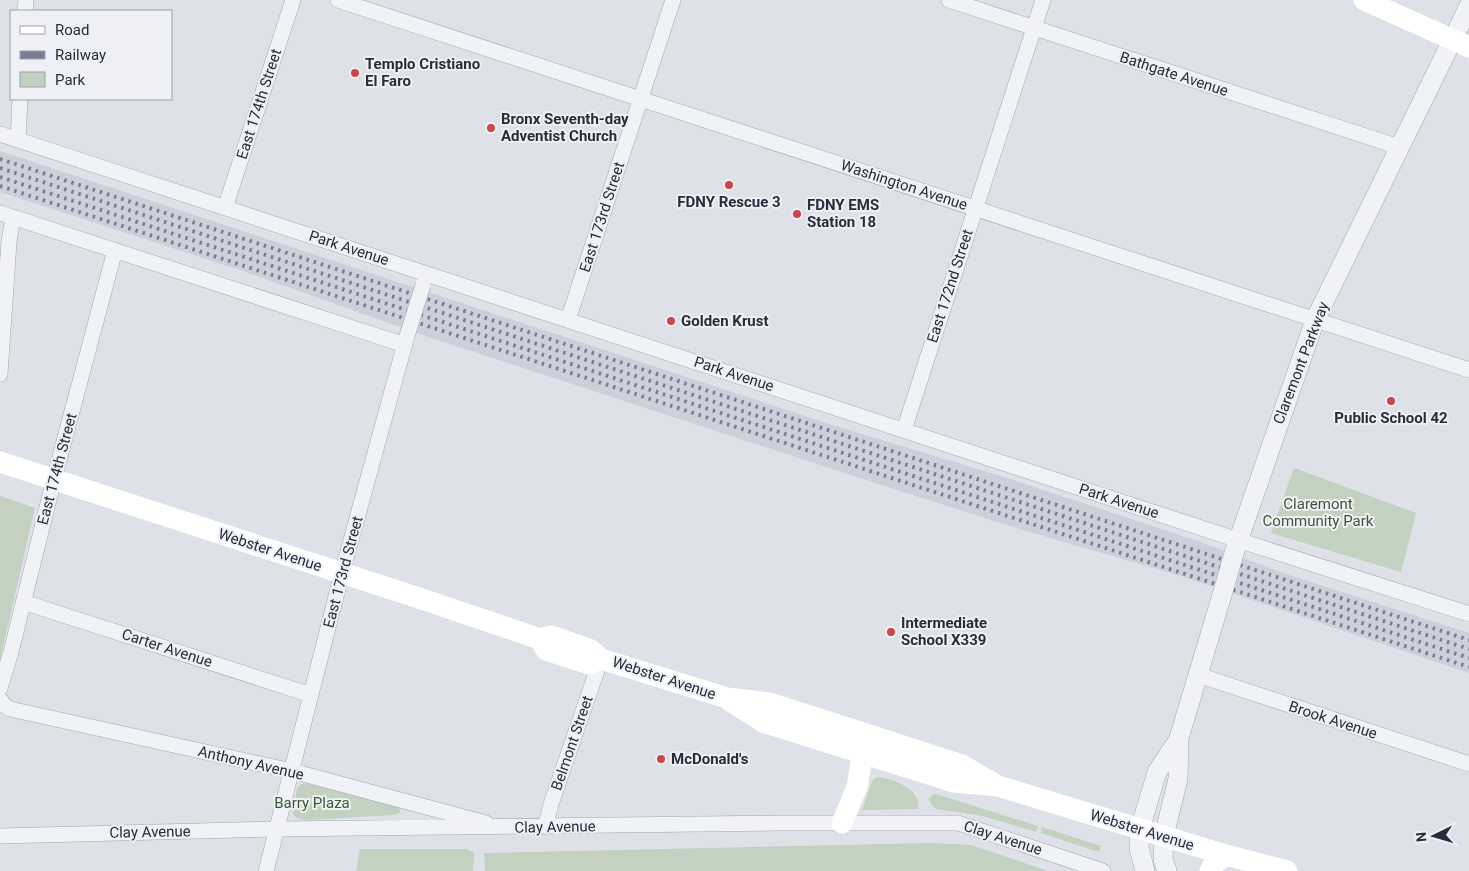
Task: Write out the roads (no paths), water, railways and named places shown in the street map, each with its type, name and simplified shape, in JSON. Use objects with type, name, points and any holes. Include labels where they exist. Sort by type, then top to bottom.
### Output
[{"type":"main road","points":[[1364,0],[1461,43]]},
{"type":"main road","name":"Webster Avenue","points":[[0,462],[540,639],[546,650],[554,653],[589,664],[601,659],[727,698],[770,703],[864,744],[962,764],[998,786],[1226,855],[1287,871]]},
{"type":"main road","points":[[842,823],[857,787],[864,744]]},
{"type":"main road","points":[[1210,871],[1214,864],[1226,855]]},
{"type":"street","name":"East 174th Street","points":[[225,208],[292,0]]},
{"type":"street","name":"Washington Avenue","points":[[338,0],[1469,370]]},
{"type":"street","name":"East 173rd Street","points":[[568,320],[673,0]]},
{"type":"street","name":"Bathgate Avenue","points":[[949,0],[1399,148]]},
{"type":"street","name":"East 172nd Street","points":[[904,430],[1044,0]]},
{"type":"street","name":"Claremont Parkway","points":[[1164,836],[1178,779],[1180,738],[1236,545],[1315,320],[1399,148],[1461,43],[1469,6]]},
{"type":"street","points":[[18,140],[20,100]]},
{"type":"street","name":"Park Avenue","points":[[0,134],[225,208],[425,280],[568,320],[904,430],[1236,545],[1469,614]]},
{"type":"street","points":[[6,215],[406,340]]},
{"type":"street","points":[[0,374],[10,231],[6,215]]},
{"type":"street","name":"East 174th Street","points":[[0,696],[54,479],[115,250]]},
{"type":"street","name":"East 173rd Street","points":[[266,871],[342,573],[406,340],[425,280]]},
{"type":"street","name":"Carter Avenue","points":[[23,602],[311,695]]},
{"type":"street","name":"Belmont Street","points":[[545,827],[552,801],[601,659]]},
{"type":"street","name":"Brook Avenue","points":[[1198,675],[1469,764]]},
{"type":"street","name":"Anthony Avenue","points":[[0,696],[5,706],[10,709],[292,771],[502,828]]},
{"type":"street","name":"Claremont Parkway","points":[[1140,829],[1158,772],[1180,738]]},
{"type":"street","name":"Clay Avenue","points":[[0,836],[277,830],[958,823],[1103,871]]},
{"type":"street","points":[[1140,829],[1139,848],[1145,871]]},
{"type":"street","points":[[1164,836],[1163,859],[1167,871]]},
{"type":"railway","points":[[0,159],[1469,640]]},
{"type":"railway","points":[[0,168],[1469,649]]},
{"type":"railway","points":[[0,177],[1469,658]]},
{"type":"railway","points":[[0,186],[1469,667]]},
{"type":"place","name":"Templo Cristiano El Faro","points":[[355,73]]},
{"type":"place","name":"Bronx Seventh-day Adventist Church","points":[[491,128]]},
{"type":"place","name":"FDNY Rescue 3","points":[[729,185]]},
{"type":"place","name":"FDNY EMS Station 18","points":[[797,214]]},
{"type":"place","name":"Golden Krust","points":[[671,321]]},
{"type":"place","name":"Public School 42","points":[[1391,401]]},
{"type":"place","name":"Intermediate School X339","points":[[891,632]]},
{"type":"place","name":"McDonald's","points":[[661,759]]},
{"type":"park label","name":"Claremont Community Park","points":[[1318,512]]},
{"type":"park label","name":"Barry Plaza","points":[[312,803]]}]
